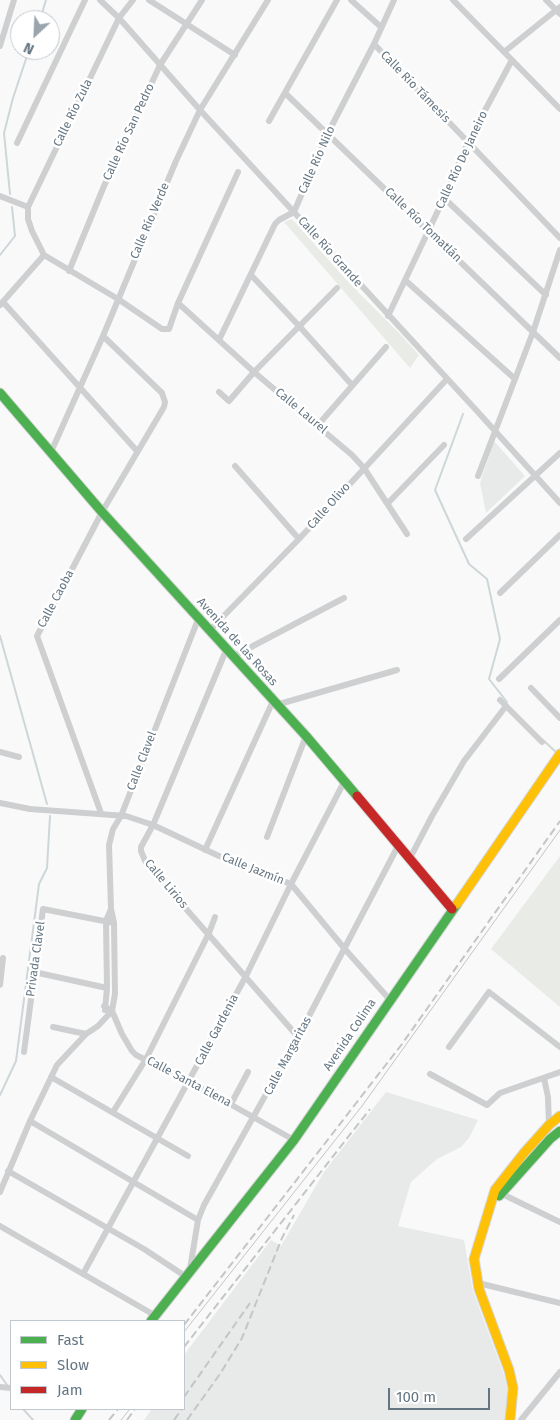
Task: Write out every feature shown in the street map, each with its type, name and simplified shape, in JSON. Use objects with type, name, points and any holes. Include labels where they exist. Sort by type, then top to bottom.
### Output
[{"type":"street","points":[[0,46],[14,0]]},
{"type":"street","points":[[17,143],[85,0]]},
{"type":"street","name":"Calle Río Grande","points":[[100,0],[119,18],[200,110],[560,503]]},
{"type":"street","name":"Calle Río Zula","points":[[28,207],[119,18],[133,0]]},
{"type":"street","points":[[149,0],[235,55]]},
{"type":"street","name":"Calle Río San Pedro","points":[[69,271],[104,186],[160,66],[202,0]]},
{"type":"street","name":"Calle Río Verde","points":[[51,452],[103,336],[176,161],[200,110],[268,0]]},
{"type":"street","points":[[269,121],[337,0]]},
{"type":"street","points":[[351,0],[381,27]]},
{"type":"street","name":"Calle Río Nilo","points":[[294,212],[328,134],[394,0]]},
{"type":"street","points":[[453,0],[560,109]]},
{"type":"street","points":[[504,52],[559,11],[546,0]]},
{"type":"street","name":"Calle Río Támesis","points":[[374,44],[560,238]]},
{"type":"street","name":"Calle Río De Janeiro","points":[[388,316],[429,231],[468,142],[512,60]]},
{"type":"street","name":"Calle Río Tomatlán","points":[[285,93],[560,358]]},
{"type":"street","points":[[0,196],[28,207],[28,219],[44,255],[118,299],[162,329],[169,329],[178,303],[238,172]]},
{"type":"street","points":[[444,198],[546,295]]},
{"type":"street","points":[[219,340],[275,224],[294,212]]},
{"type":"street","points":[[478,476],[533,332],[560,250]]},
{"type":"street","points":[[44,255],[1,304],[137,451]]},
{"type":"street","points":[[251,276],[300,326],[352,385]]},
{"type":"street","points":[[405,280],[515,379]]},
{"type":"street","points":[[219,392],[229,401],[254,372],[337,288]]},
{"type":"street","name":"Calle Laurel","points":[[178,303],[254,372],[352,455],[364,468],[407,534]]},
{"type":"street","name":"Calle Caoba","points":[[101,813],[37,636],[102,512],[164,407],[164,398],[103,336]]},
{"type":"street","points":[[318,425],[386,347]]},
{"type":"street","name":"Calle Olivo","points":[[210,630],[299,539],[447,379]]},
{"type":"street","name":"Avenida de las Rosas","points":[[0,394],[102,512],[306,736],[409,860],[452,908]]},
{"type":"street","points":[[388,503],[444,445]]},
{"type":"street","points":[[466,539],[560,453]]},
{"type":"street","points":[[235,466],[299,539]]},
{"type":"street","points":[[500,593],[560,536]]},
{"type":"street","points":[[234,656],[344,598]]},
{"type":"street","name":"Calle Clavel","points":[[112,1011],[115,994],[114,923],[111,909],[109,845],[113,829],[121,816],[198,617]]},
{"type":"street","points":[[499,679],[560,620]]},
{"type":"street","name":"Calle Lirios","points":[[227,648],[153,825],[141,847],[144,859],[298,1037]]},
{"type":"street","points":[[205,850],[274,703],[397,670]]},
{"type":"street","points":[[531,688],[560,718]]},
{"type":"street","points":[[500,700],[542,742]]},
{"type":"street","points":[[409,860],[464,760],[506,706]]},
{"type":"street","points":[[268,837],[306,736]]},
{"type":"street","points":[[0,752],[19,757]]},
{"type":"street","name":"Avenida Colima","points":[[154,1319],[187,1273],[294,1140],[452,908],[559,756]]},
{"type":"street","name":"Calle Gardenia","points":[[83,1274],[246,976],[290,884],[344,782]]},
{"type":"street","name":"Calle Jazmín","points":[[0,803],[30,809],[121,816],[153,825],[205,850],[290,884],[390,1000]]},
{"type":"street","name":"Calle Margaritas","points":[[187,1273],[198,1220],[204,1205],[298,1037],[398,846]]},
{"type":"street","name":"Privada Clavel","points":[[24,1052],[43,909],[114,923]]},
{"type":"street","name":"Calle Clavel","points":[[105,1019],[106,921],[111,909]]},
{"type":"street","points":[[113,1112],[146,1060],[209,933],[215,917]]},
{"type":"street","points":[[0,986],[3,958]]},
{"type":"street","points":[[34,972],[106,988]]},
{"type":"street","points":[[449,1047],[489,992],[560,1046]]},
{"type":"street","points":[[0,1192],[8,1170],[51,1077],[62,1059],[112,1011],[104,1006]]},
{"type":"street","name":"Calle Santa Elena","points":[[112,1011],[132,1051],[294,1140]]},
{"type":"street","points":[[53,1027],[86,1034]]},
{"type":"street","points":[[231,1104],[248,1072]]},
{"type":"street","points":[[430,1074],[487,1105],[500,1093],[560,1072]]},
{"type":"street","points":[[51,1077],[188,1156]]},
{"type":"street","points":[[544,1078],[548,1097],[549,1124]]},
{"type":"street","points":[[510,1420],[514,1388],[478,1283],[474,1259],[489,1208],[498,1192],[549,1124],[560,1116]]},
{"type":"street","points":[[30,1122],[198,1220]]},
{"type":"street","points":[[498,1192],[560,1131]]},
{"type":"street","points":[[8,1170],[187,1273]]},
{"type":"street","points":[[498,1192],[560,1222]]},
{"type":"street","points":[[0,1226],[83,1274],[154,1319]]},
{"type":"street","points":[[478,1283],[560,1303]]},
{"type":"street","points":[[521,1420],[560,1372]]},
{"type":"shaded area","points":[[292,219],[351,285],[419,355],[410,368],[284,222]]},
{"type":"shaded area","points":[[494,441],[525,476],[486,513],[480,483]]},
{"type":"shaded area","points":[[560,856],[560,1007],[491,949]]},
{"type":"shaded area","points":[[386,1092],[478,1120],[469,1138],[461,1147],[437,1159],[411,1182],[398,1226],[464,1240],[473,1291],[507,1387],[505,1420],[144,1420],[151,1410],[185,1410],[185,1354],[271,1240],[281,1246],[324,1172]]},
{"type":"waterway","points":[[43,10],[46,0]]},
{"type":"waterway","points":[[10,194],[4,133],[26,60]]},
{"type":"waterway","points":[[0,255],[15,236],[12,207]]},
{"type":"waterway","points":[[463,414],[435,490],[469,564],[487,579],[500,639],[489,679],[507,702]]},
{"type":"waterway","points":[[0,636],[47,804]]},
{"type":"waterway","points":[[543,740],[558,754]]},
{"type":"waterway","points":[[0,1095],[16,1061],[39,884],[47,868],[50,816]]},
{"type":"waterway","points":[[0,1375],[7,1385]]},
{"type":"waterway","points":[[24,1410],[33,1420]]},
{"type":"tram line","points":[[185,1331],[362,1106],[560,830]]},
{"type":"tram line","points":[[121,1420],[129,1410]]},
{"type":"railway","points":[[185,1324],[402,1044],[560,821]]},
{"type":"railway","points":[[185,1346],[370,1109]]},
{"type":"railway","points":[[187,1420],[220,1374],[242,1338],[282,1238],[294,1215]]},
{"type":"railway","points":[[185,1396],[250,1303]]},
{"type":"railway","points":[[109,1420],[117,1410]]},
{"type":"railway","points":[[127,1420],[134,1410]]},
{"type":"railway","points":[[174,1420],[181,1410]]},
{"type":"traffic: fast","points":[[0,393],[102,512],[306,736],[357,796]]},
{"type":"traffic: fast","points":[[152,1320],[294,1140],[457,904]]},
{"type":"traffic: fast","points":[[499,1196],[550,1139],[560,1131]]},
{"type":"traffic: fast","points":[[75,1420],[81,1410]]},
{"type":"traffic: slow","points":[[457,904],[560,754]]},
{"type":"traffic: slow","points":[[510,1420],[513,1388],[509,1370],[479,1289],[474,1259],[495,1190],[524,1153],[549,1125],[560,1116]]},
{"type":"traffic: jam","points":[[357,796],[452,909]]}]
